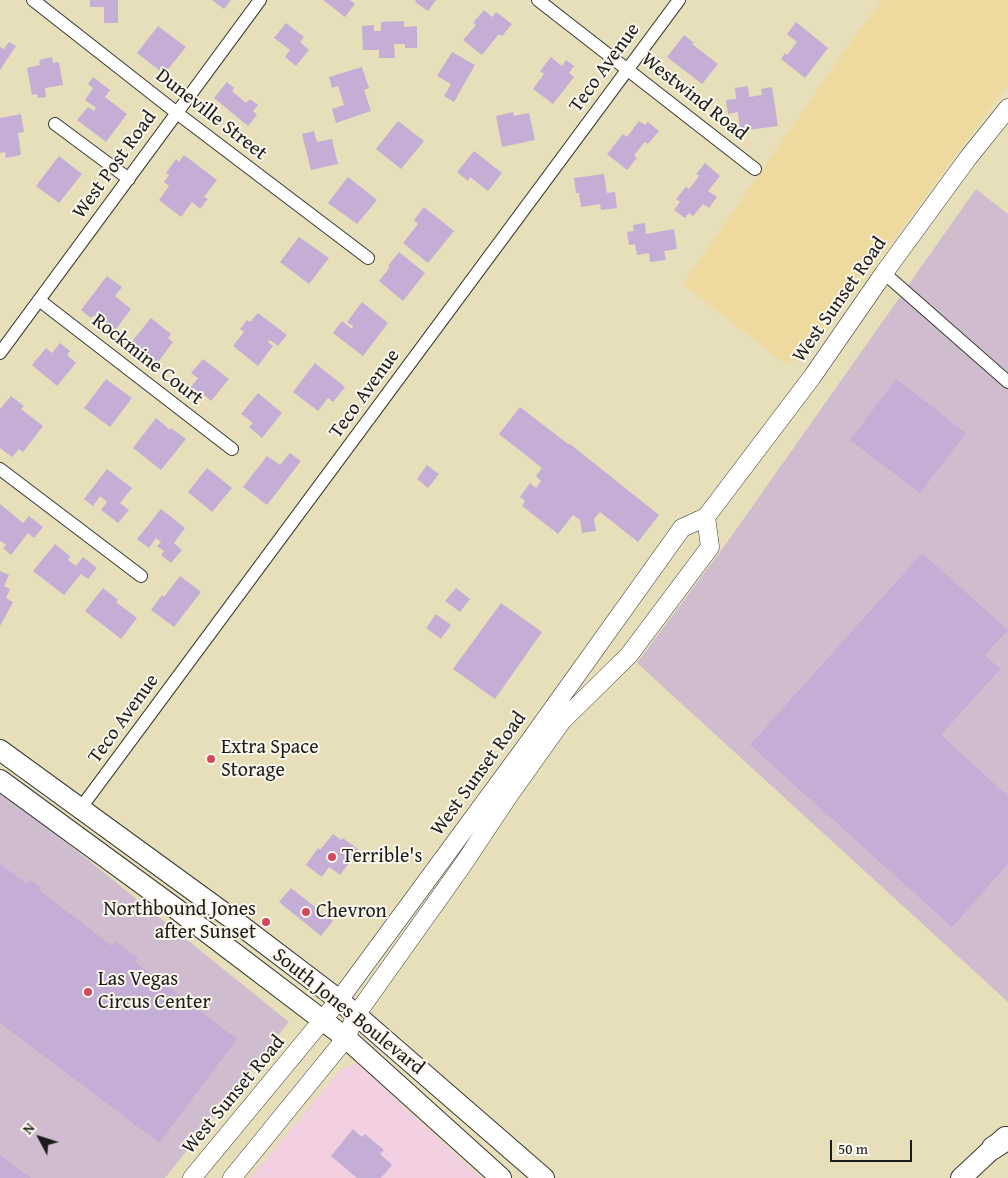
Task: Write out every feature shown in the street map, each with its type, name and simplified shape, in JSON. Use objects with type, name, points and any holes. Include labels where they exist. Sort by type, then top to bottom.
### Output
[{"type":"main road","name":"West Sunset Road","points":[[192,1178],[323,1021],[537,731],[682,528],[706,517],[806,384],[968,158],[1008,108]]},
{"type":"main road","name":"West Sunset Road","points":[[232,1178],[346,1038],[356,1015],[562,721],[629,655],[710,547],[706,517]]},
{"type":"main road","name":"South Jones Boulevard","points":[[0,750],[231,918],[339,1000],[544,1178]]},
{"type":"main road","name":"South Jones Boulevard","points":[[0,780],[182,913],[346,1038],[501,1178]]},
{"type":"main road","points":[[961,1178],[1003,1140]]},
{"type":"street","name":"Duneville Street","points":[[33,0],[177,113],[368,258]]},
{"type":"street","name":"West Post Road","points":[[0,353],[260,0]]},
{"type":"street","name":"Westwind Road","points":[[538,0],[755,169]]},
{"type":"street","name":"Teco Avenue","points":[[80,809],[678,0]]},
{"type":"street","points":[[55,124],[129,179]]},
{"type":"street","points":[[884,273],[1008,382]]},
{"type":"street","name":"Rockmine Court","points":[[39,300],[232,449]]},
{"type":"street","points":[[0,469],[141,576]]},
{"type":"shaded area","points":[[976,189],[1008,214],[1008,1002],[637,663],[728,541]]},
{"type":"shaded area","points":[[0,789],[289,1022],[165,1178],[0,1178]]},
{"type":"shaded area","points":[[357,1063],[481,1178],[250,1178],[340,1070]]},
{"type":"sand","points":[[882,0],[1008,0],[1008,84],[814,348],[787,365],[683,284]]},
{"type":"building","points":[[90,0],[118,0],[118,23],[104,23],[104,7],[90,7]]},
{"type":"building","points":[[212,0],[231,0],[224,9]]},
{"type":"building","points":[[323,0],[350,0],[355,4],[345,17]]},
{"type":"building","points":[[416,0],[436,0],[428,11],[415,2]]},
{"type":"building","points":[[484,10],[492,17],[496,12],[512,24],[502,36],[499,34],[482,55],[463,40],[476,25],[473,23]]},
{"type":"building","points":[[404,21],[404,27],[417,26],[417,48],[405,48],[405,44],[394,44],[395,58],[379,58],[379,50],[363,50],[362,26],[374,25],[374,31],[381,31],[381,22]]},
{"type":"building","points":[[796,22],[828,48],[805,78],[781,59],[785,53],[787,55],[797,42],[787,34]]},
{"type":"building","points":[[286,23],[304,37],[300,42],[309,50],[296,66],[285,57],[290,50],[274,38]]},
{"type":"building","points":[[158,26],[186,47],[164,74],[137,53]]},
{"type":"building","points":[[684,35],[694,43],[692,44],[718,64],[702,84],[667,57]]},
{"type":"building","points":[[9,42],[16,46],[0,70],[0,47],[4,49]]},
{"type":"building","points":[[452,52],[475,65],[454,102],[444,96],[451,84],[437,76]]},
{"type":"building","points":[[52,57],[53,63],[59,62],[63,85],[45,88],[46,97],[38,98],[37,94],[32,95],[27,68],[40,65],[39,60]]},
{"type":"building","points":[[551,57],[562,66],[566,60],[574,66],[569,73],[574,77],[553,104],[533,89],[544,74],[540,71]]},
{"type":"building","points":[[362,67],[369,88],[364,90],[371,111],[336,123],[332,109],[344,105],[338,86],[332,88],[329,77]]},
{"type":"building","points":[[93,77],[110,90],[105,97],[127,114],[106,142],[77,120],[88,107],[94,111],[96,108],[85,100],[93,88],[88,84]]},
{"type":"building","points":[[227,82],[234,88],[232,91],[246,103],[250,99],[258,105],[253,111],[257,115],[248,126],[214,98]]},
{"type":"building","points":[[748,86],[749,97],[762,95],[761,89],[772,87],[778,126],[740,131],[738,112],[728,114],[726,100],[736,99],[735,88]]},
{"type":"building","points":[[513,112],[514,116],[529,113],[535,140],[502,147],[496,116]]},
{"type":"building","points":[[21,114],[24,132],[18,133],[21,155],[6,158],[5,152],[0,153],[0,118]]},
{"type":"building","points":[[398,121],[424,141],[401,169],[376,149]]},
{"type":"building","points":[[639,121],[645,125],[648,122],[659,131],[648,144],[645,142],[634,155],[637,158],[627,170],[607,154],[623,134],[627,137]]},
{"type":"building","points":[[314,131],[317,142],[332,139],[338,164],[311,170],[302,134]]},
{"type":"building","points":[[474,151],[502,173],[488,191],[470,177],[468,181],[457,172]]},
{"type":"building","points":[[184,155],[217,180],[204,197],[208,199],[200,209],[192,202],[181,217],[159,200],[169,186],[164,182],[169,175],[166,173],[176,159],[179,162]]},
{"type":"building","points":[[59,156],[82,174],[59,203],[36,186]]},
{"type":"building","points":[[705,163],[720,176],[708,191],[717,197],[709,208],[703,204],[693,216],[689,213],[685,218],[674,210],[680,202],[676,199],[686,187],[689,189],[699,176],[696,174]]},
{"type":"building","points":[[604,174],[607,193],[615,192],[617,208],[601,210],[600,204],[581,207],[579,193],[576,193],[574,178]]},
{"type":"building","points":[[348,177],[377,200],[357,224],[328,203]]},
{"type":"building","points":[[424,207],[454,231],[428,263],[403,243],[418,224],[414,220]]},
{"type":"building","points":[[645,223],[646,234],[674,229],[677,249],[664,251],[666,260],[650,262],[649,253],[637,255],[635,244],[629,245],[627,232],[634,231],[633,225]]},
{"type":"building","points":[[299,237],[329,258],[309,284],[280,262]]},
{"type":"building","points":[[399,252],[425,273],[403,301],[379,281]]},
{"type":"building","points":[[107,276],[122,287],[115,296],[131,309],[113,333],[106,327],[108,325],[94,315],[91,318],[81,310]]},
{"type":"building","points":[[362,302],[388,323],[363,356],[333,333],[342,321],[352,329],[353,326],[347,322]]},
{"type":"building","points":[[258,313],[287,335],[278,346],[270,340],[268,342],[273,346],[258,366],[233,346],[244,332],[240,329],[247,320],[250,322]]},
{"type":"building","points":[[151,318],[171,334],[168,338],[173,342],[155,366],[129,345]]},
{"type":"building","points":[[60,343],[70,351],[67,355],[76,363],[57,386],[32,365],[46,348],[52,353]]},
{"type":"building","points":[[203,359],[229,379],[211,401],[203,394],[199,399],[188,391],[198,378],[191,373]]},
{"type":"building","points":[[315,363],[345,387],[333,402],[328,398],[318,411],[293,392]]},
{"type":"building","points":[[106,379],[132,398],[110,427],[84,408]]},
{"type":"building","points":[[896,379],[966,433],[920,493],[850,440]]},
{"type":"building","points":[[258,393],[282,413],[262,438],[249,427],[253,423],[241,414]]},
{"type":"building","points":[[11,396],[24,406],[21,409],[43,426],[23,452],[19,449],[12,457],[0,448],[0,409]]},
{"type":"building","points":[[520,407],[659,515],[638,542],[600,512],[594,519],[596,531],[582,533],[580,520],[573,515],[558,534],[522,506],[525,501],[520,497],[530,483],[536,488],[541,481],[536,476],[542,468],[499,434]]},
{"type":"building","points":[[156,418],[170,430],[171,428],[186,439],[161,470],[133,448]]},
{"type":"building","points":[[290,453],[301,461],[267,505],[243,487],[267,456],[280,465]]},
{"type":"building","points":[[427,465],[439,474],[428,488],[417,479]]},
{"type":"building","points":[[207,468],[232,488],[212,512],[188,492]]},
{"type":"building","points":[[107,469],[132,488],[120,503],[129,510],[118,523],[101,510],[107,502],[100,496],[93,506],[84,499]]},
{"type":"building","points":[[0,504],[23,523],[29,516],[43,527],[34,538],[28,533],[11,555],[3,548],[6,545],[0,542]]},
{"type":"building","points":[[161,509],[185,528],[174,543],[182,550],[171,563],[161,555],[164,551],[157,546],[161,542],[156,538],[149,548],[137,539]]},
{"type":"building","points":[[55,544],[70,556],[68,560],[76,566],[83,557],[97,568],[88,579],[81,574],[64,595],[33,571]]},
{"type":"building","points":[[922,553],[1008,630],[985,655],[1000,669],[941,735],[1008,796],[1008,864],[952,927],[750,745]]},
{"type":"building","points":[[0,571],[9,575],[4,586],[10,589],[6,598],[13,602],[0,626]]},
{"type":"building","points":[[180,576],[201,592],[174,627],[151,610]]},
{"type":"building","points":[[103,588],[118,600],[116,602],[137,618],[121,639],[85,611]]},
{"type":"building","points":[[456,588],[470,599],[460,612],[445,601]]},
{"type":"building","points":[[501,603],[542,632],[495,699],[453,669]]},
{"type":"building","points":[[436,614],[451,625],[441,639],[426,628]]},
{"type":"building","name":"Terrible's","points":[[333,834],[341,840],[343,838],[359,850],[340,875],[329,867],[322,877],[306,865],[318,848],[320,850]]},
{"type":"building","name":"Las Vegas Circus Center","points":[[0,864],[27,884],[30,880],[41,888],[39,890],[112,946],[116,941],[138,958],[135,962],[237,1039],[159,1143],[0,1023]]},
{"type":"building","name":"Chevron","points":[[291,888],[333,921],[321,936],[279,902]]},
{"type":"building","points":[[353,1129],[362,1137],[365,1134],[384,1150],[380,1154],[392,1165],[381,1178],[357,1178],[331,1156]]},
{"type":"building","points":[[0,1155],[31,1178],[0,1178]]},
{"type":"place","name":"Extra Space Storage","points":[[211,759]]},
{"type":"place","name":"Terrible's","points":[[332,857]]},
{"type":"place","name":"Chevron","points":[[306,912]]},
{"type":"place","name":"Northbound Jones after Sunset","points":[[266,922]]},
{"type":"place","name":"Las Vegas Circus Center","points":[[88,992]]}]
